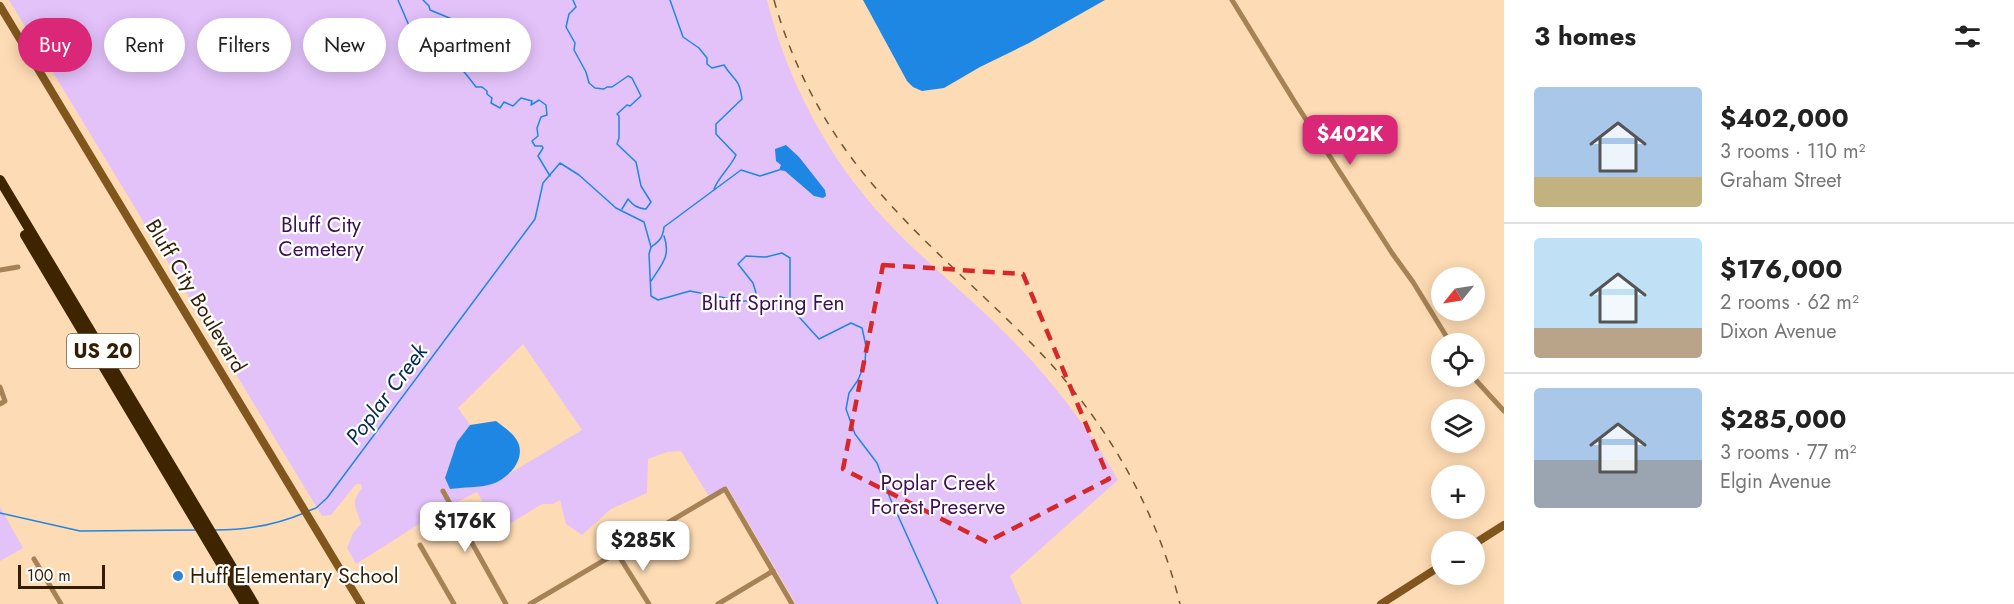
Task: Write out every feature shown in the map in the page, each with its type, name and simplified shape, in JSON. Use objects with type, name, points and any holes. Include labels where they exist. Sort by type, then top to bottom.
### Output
[{"type":"highway","name":"US 20","points":[[0,180],[200,521]]},
{"type":"highway","name":"US 20","points":[[0,194],[213,542],[254,604]]},
{"type":"highway","name":"US 20","points":[[213,542],[245,604]]},
{"type":"street","points":[[1232,0],[1296,104],[1444,333]]},
{"type":"street","name":"Bluff City Boulevard","points":[[0,6],[361,604]]},
{"type":"street","points":[[0,270],[18,267]]},
{"type":"street","points":[[0,387],[3,403]]},
{"type":"street","points":[[1482,387],[1504,411]]},
{"type":"street","points":[[530,604],[725,489],[792,604]]},
{"type":"street","points":[[443,491],[506,604]]},
{"type":"street","points":[[1485,537],[1504,525]]},
{"type":"street","points":[[420,545],[454,604]]},
{"type":"street","points":[[618,553],[649,604]]},
{"type":"street","points":[[34,559],[61,604]]},
{"type":"street","points":[[718,604],[773,571]]},
{"type":"street","points":[[1381,604],[1431,572]]},
{"type":"highlighted area","points":[[883,265],[1023,274],[1109,479],[987,542],[843,469]]},
{"type":"green space","points":[[9,0],[767,0],[783,52],[804,102],[831,150],[863,194],[896,231],[1022,350],[1080,421],[1118,480],[1010,576],[1022,604],[796,604],[728,488],[710,498],[681,451],[667,452],[648,459],[647,493],[611,509],[582,535],[566,524],[560,500],[553,504],[542,504],[500,530],[477,492],[438,512],[356,564],[347,548],[353,533],[361,524],[355,502],[362,488],[361,484],[356,484],[331,515],[322,516],[53,72],[92,72],[92,18],[20,18]],"holes":[[[523,344],[582,430],[492,484],[450,489],[445,478],[457,442],[470,425],[458,408]]]},
{"type":"green space","points":[[0,507],[23,548],[0,561]]},
{"type":"water","points":[[863,0],[1105,0],[944,88],[922,91],[907,81]]},
{"type":"water","points":[[786,145],[799,157],[825,190],[826,196],[823,198],[814,196],[785,171],[779,170],[781,165],[776,161],[775,149]]},
{"type":"water","points":[[496,421],[513,435],[519,445],[519,458],[513,469],[498,482],[492,484],[450,489],[445,478],[457,442],[470,425]]},
{"type":"waterway","points":[[398,0],[410,28],[410,39],[413,44],[419,43],[430,54],[438,69],[445,69],[451,63],[457,63],[476,87],[482,87],[487,91],[492,98],[491,103],[500,108],[504,102],[513,106],[521,98],[532,101],[531,105],[539,100],[546,105],[547,115],[541,117],[537,128],[538,136],[532,141],[535,146],[542,146],[538,156],[550,176]]},
{"type":"waterway","points":[[423,0],[430,10],[450,18]]},
{"type":"waterway","points":[[573,0],[576,7],[569,14],[566,27],[575,43],[574,50],[586,72],[589,83],[595,88],[604,89],[612,87],[628,76],[632,78],[641,96],[617,114],[619,116],[617,144],[636,162],[641,186],[651,202],[646,209],[636,206],[628,199],[622,209]]},
{"type":"waterway","points":[[670,0],[683,37],[699,48],[707,58],[707,64],[712,68],[724,65],[738,83],[741,92],[742,99],[716,124],[716,134],[736,155],[714,189]]},
{"type":"waterway","name":"Poplar Creek","points":[[308,511],[316,508],[327,498],[535,219],[543,183],[560,163],[579,175],[616,208],[644,222],[651,247],[649,254],[651,296],[658,300],[690,291],[752,301],[756,293],[753,283],[738,264],[746,256],[766,257],[782,253],[790,258],[790,307],[819,339],[851,323],[862,328],[866,346],[865,363],[858,380],[849,393],[846,409],[855,434],[877,463],[890,498],[938,604]]},
{"type":"waterway","points":[[651,247],[663,234],[664,227],[741,170],[760,176],[779,170]]},
{"type":"waterway","name":"Poplar Creek","points":[[651,281],[666,255],[664,236]]},
{"type":"waterway","name":"Poplar Creek","points":[[0,513],[80,531],[195,530]]},
{"type":"waterway","name":"Poplar Creek","points":[[215,530],[260,526],[304,513]]},
{"type":"railway","points":[[774,0],[802,75],[827,122],[857,166],[916,232],[1050,363],[1072,389],[1113,446],[1146,507],[1171,571],[1180,604]]},
{"type":"place","name":"Huff Elementary School","points":[[178,576]]},
{"type":"park label","name":"Bluff City Cemetery","points":[[321,237]]},
{"type":"park label","name":"Bluff Spring Fen","points":[[773,303]]},
{"type":"park label","name":"Poplar Creek Forest Preserve","points":[[938,495]]}]
